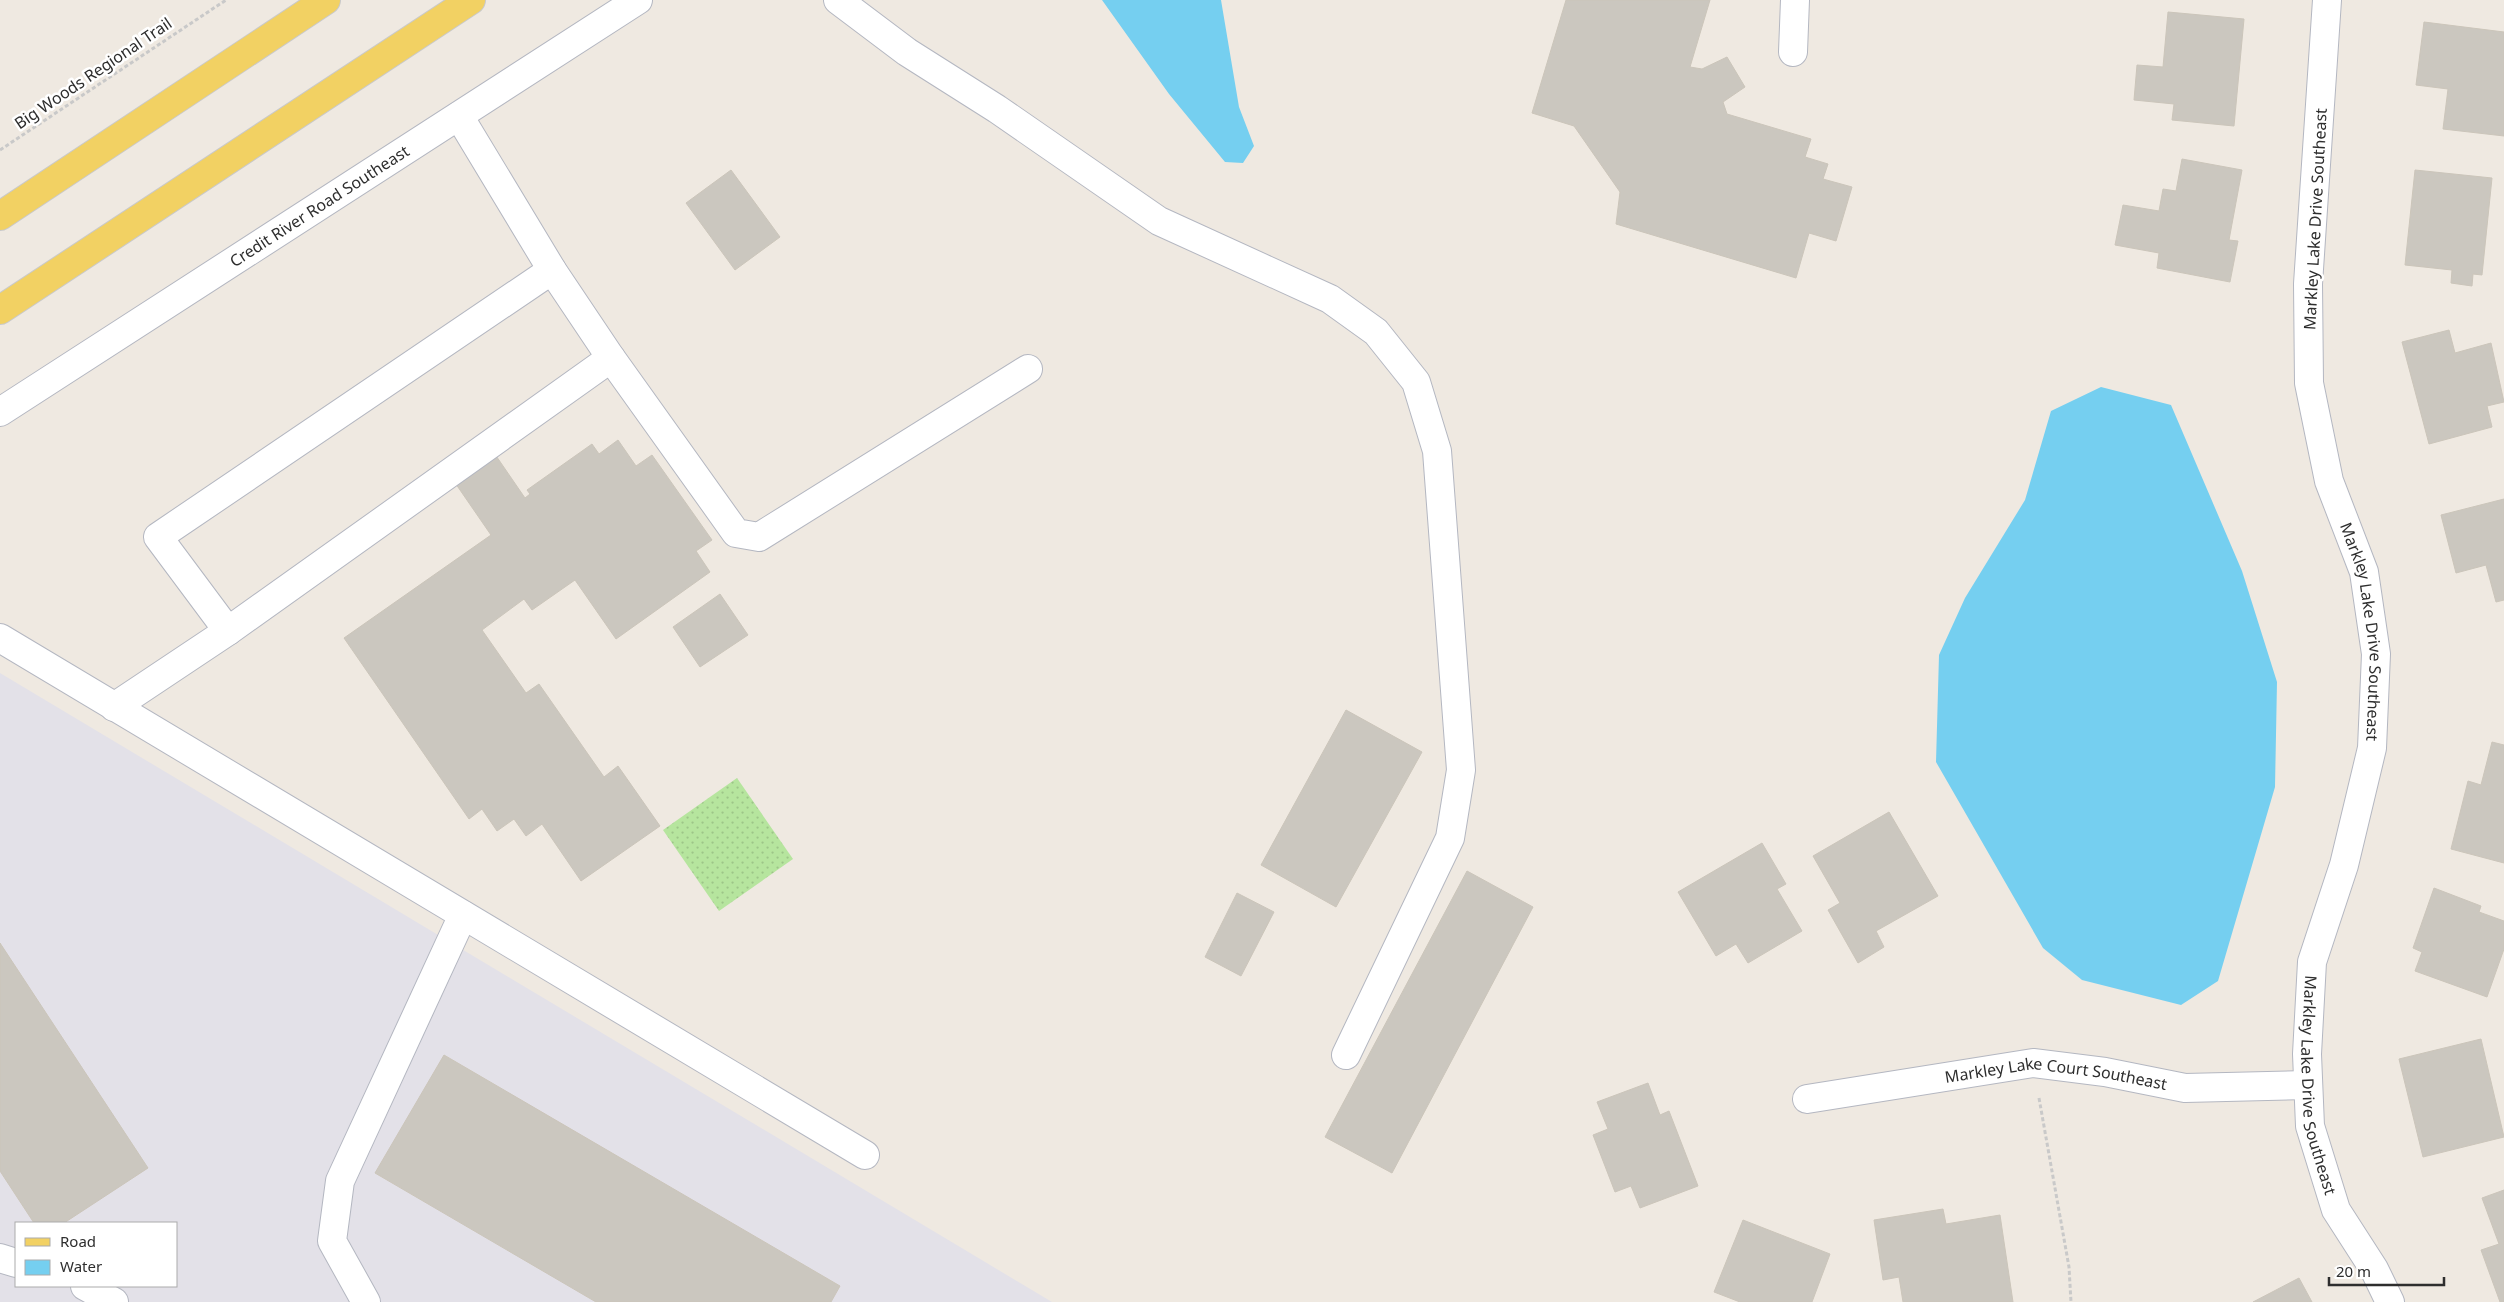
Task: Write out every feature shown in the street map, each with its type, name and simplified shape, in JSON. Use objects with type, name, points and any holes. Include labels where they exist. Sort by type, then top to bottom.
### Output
[{"type":"main road","points":[[0,216],[326,0]]},
{"type":"main road","points":[[0,310],[471,0]]},
{"type":"street","name":"Credit River Road Southeast","points":[[0,412],[638,0]]},
{"type":"street","points":[[838,0],[907,52],[997,109],[1159,221],[1330,299],[1376,332],[1416,382],[1438,450],[1461,770],[1450,838],[1346,1055]]},
{"type":"street","points":[[1793,52],[1795,0]]},
{"type":"street","name":"Markley Lake Drive Southeast","points":[[2327,0],[2308,284],[2309,383],[2329,481],[2364,572],[2376,654],[2372,748],[2344,865],[2312,962],[2306,1054],[2310,1126],[2336,1210],[2374,1269],[2390,1302]]},
{"type":"street","points":[[458,116],[552,270],[611,358],[736,533],[759,537],[1028,369]]},
{"type":"street","points":[[228,630],[158,537],[552,270]]},
{"type":"street","points":[[114,707],[228,630],[611,358]]},
{"type":"street","points":[[0,638],[865,1155]]},
{"type":"street","points":[[366,1302],[332,1241],[340,1181],[463,915]]},
{"type":"street","name":"Markley Lake Court Southeast","points":[[1807,1099],[2033,1063],[2105,1072],[2185,1088],[2308,1084]]},
{"type":"street","points":[[0,1258],[15,1263]]},
{"type":"street","points":[[87,1287],[114,1302]]},
{"type":"path","name":"Big Woods Regional Trail","points":[[0,150],[226,0]]},
{"type":"path","points":[[2033,1063],[2069,1267],[2071,1302]]},
{"type":"shaded area","points":[[0,673],[1052,1302],[0,1302]]},
{"type":"green space","points":[[737,778],[793,859],[719,911],[663,830]]},
{"type":"water","points":[[1102,0],[1221,0],[1239,107],[1254,146],[1243,163],[1225,162],[1169,94]]},
{"type":"water","points":[[2101,387],[2171,405],[2242,571],[2277,682],[2275,787],[2218,981],[2181,1005],[2082,980],[2043,948],[1936,762],[1939,655],[1965,598],[2025,500],[2051,411]]},
{"type":"building","points":[[1566,0],[1710,0],[1690,67],[1702,69],[1727,57],[1745,87],[1723,102],[1727,114],[1811,139],[1805,157],[1828,164],[1823,179],[1852,187],[1836,241],[1809,233],[1796,278],[1616,224],[1620,192],[1574,126],[1532,113]]},
{"type":"building","points":[[2168,12],[2244,19],[2234,126],[2172,120],[2174,104],[2134,100],[2137,65],[2163,67]]},
{"type":"building","points":[[2424,22],[2504,32],[2504,136],[2443,129],[2448,89],[2416,85]]},
{"type":"building","points":[[2182,159],[2242,170],[2229,240],[2238,241],[2230,282],[2157,268],[2159,253],[2115,245],[2123,205],[2159,211],[2163,189],[2176,191]]},
{"type":"building","points":[[731,170],[780,237],[735,270],[686,203]]},
{"type":"building","points":[[2415,170],[2492,178],[2482,275],[2473,274],[2472,286],[2451,283],[2452,270],[2405,265]]},
{"type":"building","points":[[2449,330],[2455,353],[2491,343],[2504,402],[2487,406],[2492,427],[2429,444],[2402,342]]},
{"type":"building","points":[[618,440],[636,466],[652,455],[712,540],[696,551],[710,572],[616,639],[575,580],[532,610],[524,599],[482,630],[526,693],[539,684],[604,777],[618,766],[660,826],[581,881],[542,824],[526,836],[514,819],[497,831],[482,809],[469,819],[344,638],[491,535],[449,474],[490,447],[525,498],[530,494],[527,490],[592,444],[599,454]]},
{"type":"building","points":[[2504,499],[2504,600],[2496,602],[2486,565],[2456,573],[2441,515]]},
{"type":"building","points":[[720,594],[748,635],[700,667],[673,627]]},
{"type":"building","points":[[1346,710],[1422,752],[1336,907],[1261,865]]},
{"type":"building","points":[[2492,742],[2504,745],[2504,863],[2451,849],[2468,781],[2481,785]]},
{"type":"building","points":[[1889,812],[1938,896],[1876,931],[1884,947],[1858,963],[1828,910],[1840,903],[1813,856]]},
{"type":"building","points":[[1762,843],[1786,884],[1777,889],[1802,931],[1748,963],[1736,944],[1716,956],[1678,892]]},
{"type":"building","points":[[1467,871],[1533,907],[1392,1173],[1325,1137]]},
{"type":"building","points":[[2434,888],[2481,906],[2479,912],[2504,921],[2504,949],[2487,997],[2415,971],[2422,952],[2413,948]]},
{"type":"building","points":[[1237,893],[1274,912],[1241,976],[1205,957]]},
{"type":"building","points":[[0,943],[148,1168],[66,1222],[33,1222],[0,1171]]},
{"type":"building","points":[[2481,1039],[2504,1137],[2423,1157],[2399,1059]]},
{"type":"building","points":[[444,1055],[840,1286],[831,1302],[596,1302],[375,1173]]},
{"type":"building","points":[[1648,1083],[1660,1115],[1669,1111],[1698,1186],[1640,1208],[1631,1186],[1615,1192],[1593,1135],[1608,1129],[1597,1102]]},
{"type":"building","points":[[2504,1190],[2504,1302],[2500,1302],[2481,1250],[2499,1244],[2482,1198]]},
{"type":"building","points":[[1943,1209],[1946,1224],[2000,1215],[2013,1302],[1903,1302],[1899,1277],[1883,1280],[1874,1220]]},
{"type":"building","points":[[1743,1220],[1830,1254],[1812,1302],[1740,1302],[1714,1292]]},
{"type":"building","points":[[2299,1278],[2312,1302],[2253,1302]]}]
